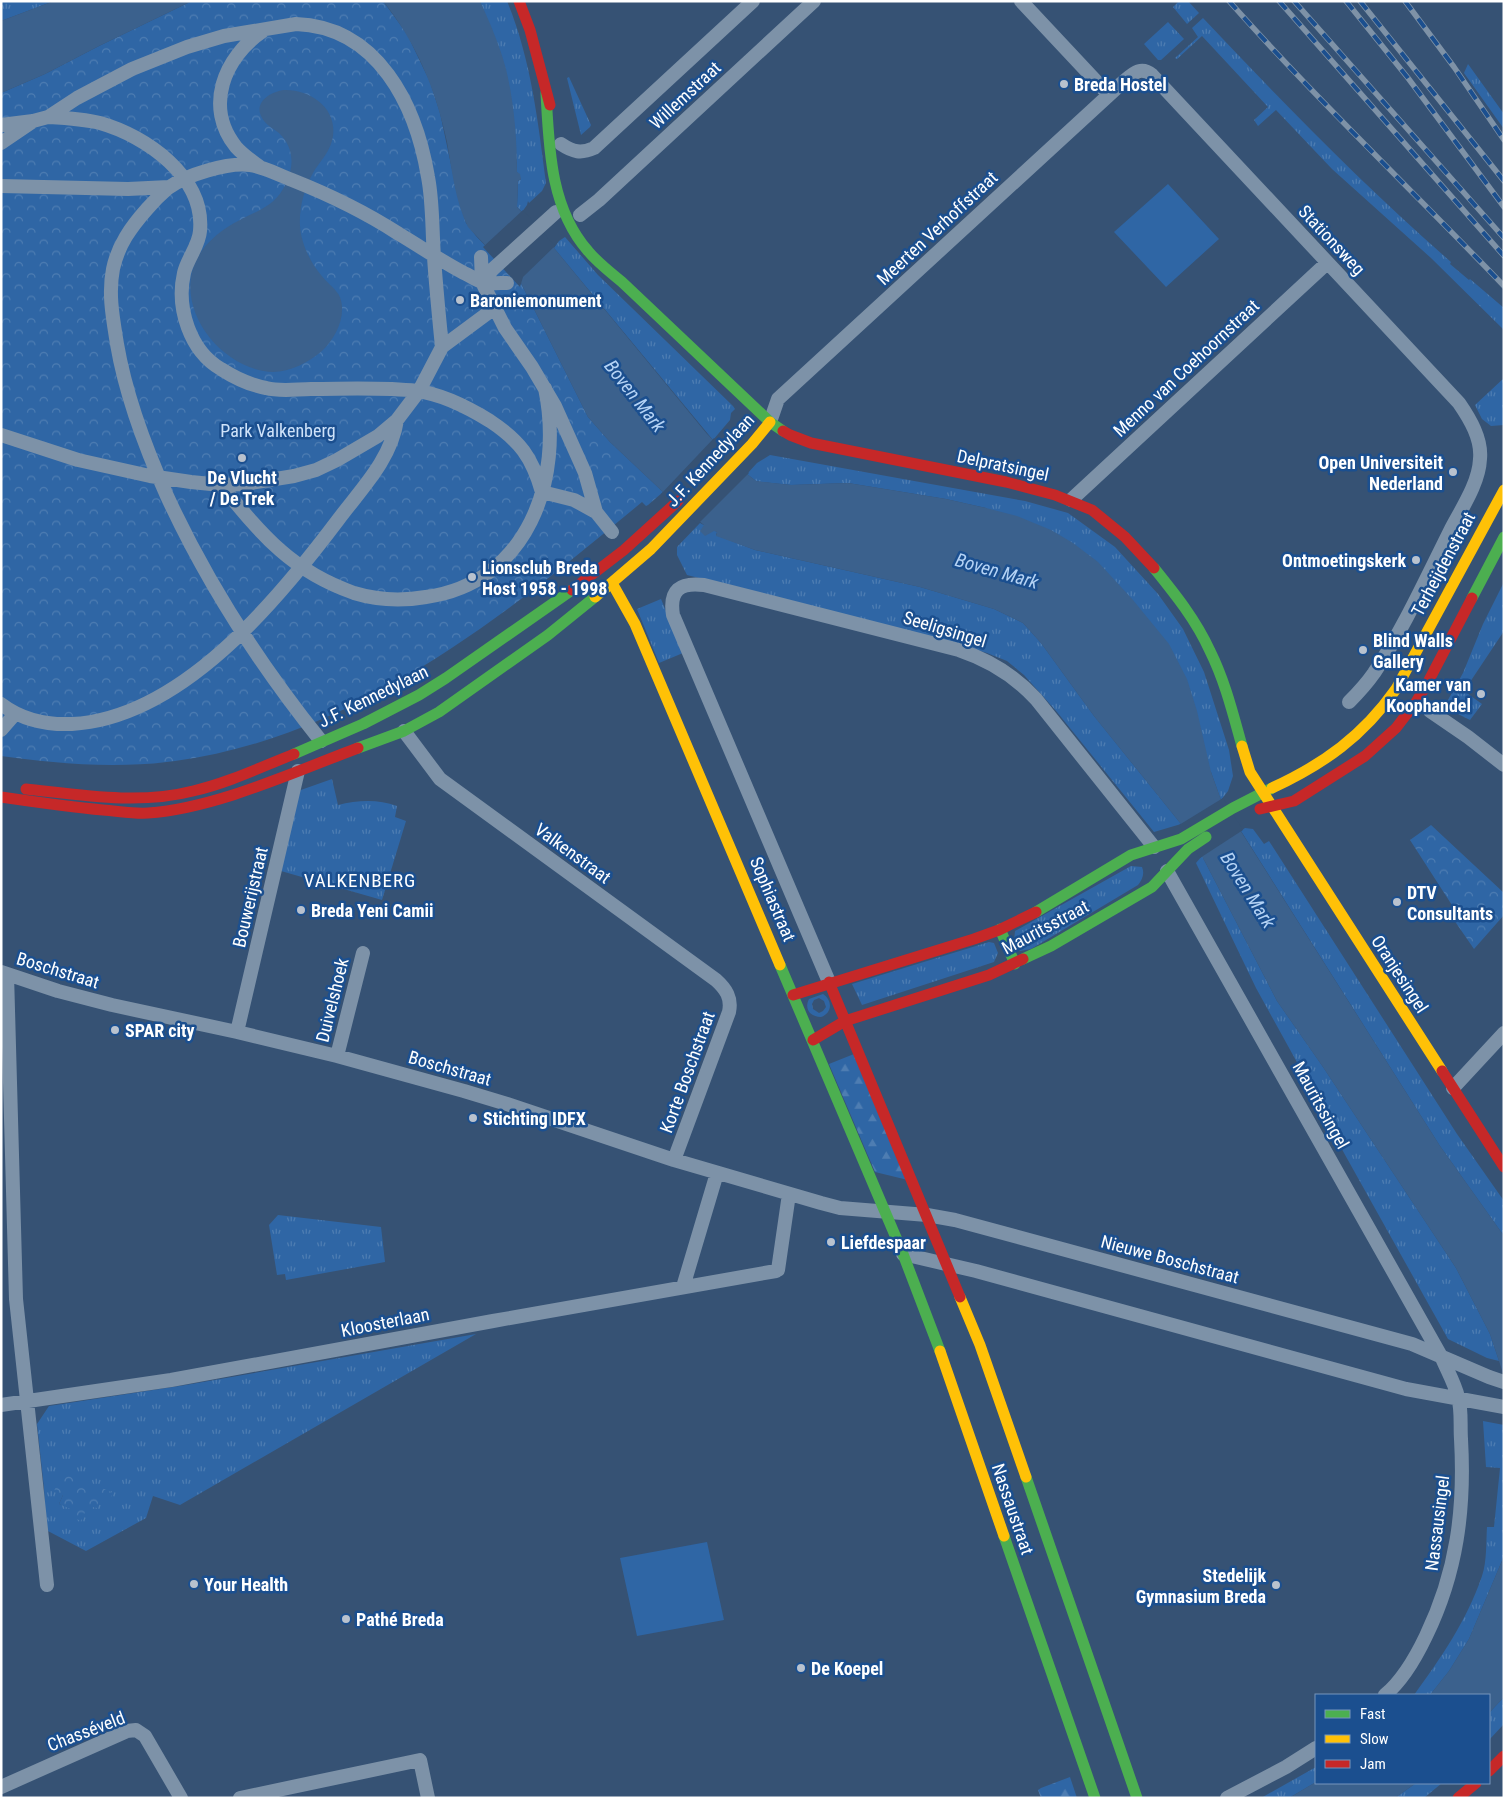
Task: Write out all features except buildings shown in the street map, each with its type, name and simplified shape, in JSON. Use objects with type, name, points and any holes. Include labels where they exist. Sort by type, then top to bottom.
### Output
[{"type":"street","points":[[519,1],[530,30],[562,151]]},
{"type":"street","name":"Willemstraat","points":[[562,151],[586,151],[594,148],[753,1]]},
{"type":"street","name":"Willemstraat","points":[[582,220],[599,200],[814,1]]},
{"type":"street","points":[[1021,1],[1109,96]]},
{"type":"street","points":[[1,144],[33,122],[160,57],[210,40],[268,28],[296,24],[310,24],[324,28],[357,44],[379,62],[397,85],[413,120],[428,176],[433,218],[434,256],[442,348]]},
{"type":"street","points":[[262,169],[248,159],[236,146],[226,128],[220,109],[220,92],[225,74],[235,58],[249,41],[268,28]]},
{"type":"street","name":"Meerten Verhoffstraat","points":[[770,422],[778,399],[1122,83],[1139,70]]},
{"type":"street","name":"Stationsweg","points":[[1139,70],[1146,71],[1152,75],[1459,403],[1468,416],[1480,450]]},
{"type":"street","name":"Delpratsingel","points":[[546,94],[551,164],[559,209],[576,235],[598,261],[770,422],[790,435],[811,444],[1006,482],[1055,495],[1092,510],[1126,537],[1160,574],[1188,611],[1214,660],[1225,687],[1250,772],[1267,799]]},
{"type":"street","points":[[48,116],[82,119],[120,130],[153,149],[171,164],[185,180],[196,201],[200,232],[184,272],[182,304],[193,338],[202,352],[218,367],[236,378],[268,389],[394,389],[419,391],[451,402],[474,412],[507,434],[518,444],[529,456],[542,492]]},
{"type":"street","points":[[1,125],[33,122]]},
{"type":"street","points":[[321,741],[273,678],[215,591],[195,554],[142,437],[120,363],[112,319],[111,282],[113,266],[125,236],[151,204],[169,187],[204,172],[238,165],[250,165],[278,174],[344,202],[434,256],[482,282],[507,283]]},
{"type":"street","points":[[1,186],[128,189],[169,187]]},
{"type":"street","points":[[482,282],[559,209]]},
{"type":"street","name":"Delpratsingel","points":[[582,220],[622,282]]},
{"type":"street","points":[[481,257],[482,282],[505,328],[545,388],[576,450],[585,473],[596,512]]},
{"type":"street","name":"Menno van Coehoornstraat","points":[[1070,500],[1327,263]]},
{"type":"street","points":[[1,435],[78,460],[159,478],[221,485],[269,481],[316,470],[357,450],[397,420],[419,391],[442,348],[496,307]]},
{"type":"street","points":[[221,485],[245,516],[271,543],[302,567],[337,585],[355,593],[373,597],[412,599],[453,592],[488,574],[514,549],[531,519],[542,492],[547,471],[550,438],[549,408],[545,388]]},
{"type":"street","points":[[1,704],[15,714],[37,722],[64,724],[93,722],[150,702],[175,687],[214,658],[242,633],[302,567],[382,460],[391,444],[397,420]]},
{"type":"street","name":"J.F. Kennedylaan","points":[[732,447],[770,422]]},
{"type":"street","name":"J.F. Kennedylaan","points":[[18,787],[115,797],[171,796],[215,785],[321,741],[398,720],[438,712],[560,626],[651,549],[752,444],[770,422]]},
{"type":"street","name":"Terheijdenstraat","points":[[1350,702],[1373,674],[1399,631],[1472,487],[1479,469],[1480,450]]},
{"type":"street","name":"Terheijdenstraat","points":[[1267,799],[1347,744],[1378,714],[1396,689],[1504,490]]},
{"type":"street","points":[[542,492],[574,500],[596,512],[612,532]]},
{"type":"street","name":"J.F. Kennedylaan","points":[[1,797],[58,806],[146,813],[204,803],[298,771],[398,720],[446,678],[593,574],[642,536],[684,496]]},
{"type":"street","points":[[1267,799],[1294,801],[1350,766],[1381,743],[1396,728],[1427,684],[1504,537]]},
{"type":"street","name":"Sophiastraat","points":[[612,583],[635,624],[894,1232]]},
{"type":"street","name":"Seeligsingel","points":[[678,589],[690,584],[704,585],[958,650],[995,666],[1017,681],[1036,698],[1160,859]]},
{"type":"street","name":"Sophiastraat","points":[[678,589],[672,600],[673,616],[937,1240]]},
{"type":"street","points":[[1430,711],[1504,765]]},
{"type":"street","points":[[1,730],[15,714]]},
{"type":"street","name":"Valkenstraat","points":[[398,720],[440,779],[716,980],[728,996]]},
{"type":"street","name":"Bouwerijstraat","points":[[237,1032],[298,771]]},
{"type":"street","name":"Mauritsstraat","points":[[813,1040],[845,1021],[989,975],[1051,946],[1152,887],[1160,859],[1241,809],[1267,799]]},
{"type":"street","name":"Oranjesingel","points":[[1267,799],[1504,1166]]},
{"type":"street","name":"Mauritsstraat","points":[[793,995],[829,982],[940,950],[1000,929],[1050,904],[1132,854],[1160,859],[1184,844]]},
{"type":"street","name":"Mauritssingel","points":[[1160,859],[1442,1358]]},
{"type":"street","points":[[1000,929],[1015,964]]},
{"type":"street","name":"Duivelshoek","points":[[337,1056],[363,953]]},
{"type":"street","points":[[4,973],[16,1299],[47,1585]]},
{"type":"street","name":"Boschstraat","points":[[4,973],[58,991],[112,1005],[337,1056],[507,1104],[674,1160],[840,1208],[885,1211]]},
{"type":"street","name":"Korte Boschstraat","points":[[674,1160],[727,1017],[730,1006],[728,996]]},
{"type":"street","points":[[1453,1088],[1504,1033]]},
{"type":"street","points":[[683,1287],[717,1173]]},
{"type":"street","name":"Kloosterlaan","points":[[1,1404],[28,1402],[171,1380],[777,1270],[789,1194]]},
{"type":"street","name":"Nieuwe Boschstraat","points":[[885,1211],[956,1220],[1412,1344],[1504,1382]]},
{"type":"street","name":"Nassaustraat","points":[[894,1232],[943,1358],[1095,1798]]},
{"type":"street","name":"Nassaustraat","points":[[937,1240],[980,1345],[1137,1798]]},
{"type":"street","points":[[903,1254],[947,1264],[1406,1389],[1498,1405]]},
{"type":"street","points":[[1442,1358],[1459,1398]]},
{"type":"street","name":"Nassausingel","points":[[1386,1694],[1408,1669],[1422,1644],[1443,1596],[1452,1569],[1458,1540],[1463,1484],[1459,1398]]},
{"type":"street","name":"Chasséveld","points":[[1,1787],[127,1731],[136,1730],[145,1736],[180,1798]]},
{"type":"street","points":[[1227,1798],[1286,1767],[1315,1749]]},
{"type":"street","points":[[1490,1770],[1504,1756]]},
{"type":"street","points":[[240,1798],[420,1760],[428,1798]]},
{"type":"street","points":[[1458,1798],[1475,1784]]},
{"type":"green space","points":[[1,1],[54,1],[1,21]]},
{"type":"green space","name":"Park Valkenberg","points":[[192,1],[383,1],[407,34],[430,82],[440,113],[456,188],[466,223],[521,283],[588,417],[610,442],[663,492],[646,506],[642,502],[537,587],[425,665],[367,698],[305,726],[242,747],[175,761],[110,765],[1,756],[1,93],[45,74]]},
{"type":"green space","points":[[480,1],[507,1],[528,68],[546,183],[542,191],[529,203],[528,201],[522,212],[517,207],[518,181],[521,179],[517,172],[517,163]]},
{"type":"green space","points":[[1179,1],[1188,1],[1199,13],[1187,24],[1173,7]]},
{"type":"green space","points":[[1203,18],[1293,112],[1355,173],[1451,262],[1450,264],[1504,308],[1504,330],[1431,258],[1332,169],[1276,110],[1258,126],[1254,120],[1268,107],[1202,36],[1177,59],[1175,58],[1198,37],[1192,28]]},
{"type":"green space","points":[[1168,22],[1184,39],[1161,60],[1158,60],[1144,44]]},
{"type":"green space","points":[[1468,64],[1504,114],[1504,129],[1464,73]]},
{"type":"green space","points":[[569,77],[591,125],[581,135],[567,78]]},
{"type":"green space","points":[[1168,184],[1219,239],[1166,287],[1114,232]]},
{"type":"green space","points":[[565,237],[598,275],[733,406],[735,409],[731,413],[730,420],[713,440],[554,248]]},
{"type":"green space","points":[[1504,378],[1504,425],[1491,426],[1482,419],[1475,405]]},
{"type":"green space","points":[[770,455],[1025,501],[1068,513],[1115,547],[1158,594],[1183,629],[1204,672],[1229,750],[1233,776],[1228,791],[1221,800],[1211,772],[986,508],[946,499],[848,483],[791,485],[761,482],[756,481],[747,474],[757,463]]},
{"type":"green space","points":[[700,523],[717,532],[716,535],[755,550],[920,587],[994,609],[1023,623],[1041,643],[1094,716],[1181,824],[1154,832],[1057,712],[1024,675],[1007,661],[943,640],[687,575],[677,555],[677,547]]},
{"type":"green space","points":[[1504,582],[1504,631],[1464,691],[1482,704],[1470,720],[1444,707],[1463,673],[1483,624]]},
{"type":"green space","points":[[661,599],[683,653],[659,663],[637,609]]},
{"type":"green space","points":[[332,779],[338,805],[368,801],[383,802],[397,806],[395,817],[406,821],[382,900],[281,871],[298,791]]},
{"type":"green space","points":[[1431,825],[1504,893],[1504,915],[1474,949],[1454,920],[1459,916],[1410,840]]},
{"type":"green space","points":[[1245,828],[1253,829],[1264,844],[1269,841],[1457,1134],[1504,1201],[1504,1236],[1440,1146],[1241,831]]},
{"type":"green space","points":[[1202,856],[1277,1001],[1456,1268],[1490,1334],[1499,1361],[1487,1358],[1448,1339],[1344,1153],[1256,988],[1196,863]]},
{"type":"green space","points":[[1131,866],[1142,867],[1143,877],[1138,885],[1031,949],[1020,951],[1014,941],[1015,931]]},
{"type":"green space","points":[[989,942],[994,943],[998,953],[994,962],[862,1005],[852,984]]},
{"type":"green space","points":[[823,994],[830,1003],[829,1010],[821,1017],[814,1016],[809,1012],[807,1006],[809,999]],"holes":[[[819,998],[824,1001],[826,1007],[823,1011],[819,1013],[813,1009],[812,1004],[814,1000]]]},
{"type":"green space","points":[[854,1054],[908,1180],[875,1172],[829,1064]]},
{"type":"green space","points":[[278,1215],[381,1227],[385,1262],[286,1280],[285,1274],[277,1275],[269,1225]]},
{"type":"green space","points":[[476,1334],[180,1505],[153,1496],[146,1518],[86,1551],[46,1530],[44,1488],[37,1424],[49,1406],[186,1385]],"holes":[[[112,1493],[85,1512],[59,1504],[63,1495]]]},
{"type":"green space","points":[[1483,1421],[1504,1425],[1504,1556],[1469,1639],[1449,1671],[1431,1694],[1415,1694],[1461,1623],[1484,1570],[1487,1527],[1494,1527],[1500,1468],[1486,1467]]},
{"type":"green space","points":[[62,1474],[74,1475],[113,1493],[107,1505],[100,1502],[97,1508],[93,1507],[90,1514],[85,1512],[81,1521],[70,1516],[73,1510],[59,1504],[63,1495],[54,1491]]},
{"type":"green space","points":[[707,1542],[724,1620],[637,1636],[620,1558]]},
{"type":"green space","points":[[1504,1697],[1504,1724],[1490,1739],[1490,1712]]},
{"type":"green space","points":[[1315,1768],[1315,1783],[1289,1798],[1261,1798]]},
{"type":"green space","points":[[1070,1777],[1077,1798],[1041,1798],[1038,1790]]},
{"type":"green space","points":[[1415,1784],[1441,1784],[1424,1798],[1395,1798]]},
{"type":"water","points":[[54,1],[192,1],[45,74],[1,93],[1,21]]},
{"type":"water","name":"Boven Mark","points":[[383,1],[480,1],[501,52],[511,94],[516,133],[517,172],[520,174],[521,179],[518,181],[517,207],[554,248],[707,434],[747,474],[756,481],[791,485],[848,483],[946,499],[1017,516],[1051,530],[1073,543],[1098,562],[1133,600],[1169,644],[1187,679],[1197,711],[1211,772],[1221,800],[1440,1146],[1504,1236],[1504,1376],[1490,1334],[1456,1268],[1277,1001],[1202,856],[1181,824],[1094,716],[1041,643],[1023,623],[994,609],[920,587],[755,550],[716,536],[717,532],[714,531],[705,536],[700,531],[704,525],[663,492],[610,442],[588,417],[521,283],[468,227],[457,196],[447,142],[431,85],[415,50]]},
{"type":"water","points":[[284,90],[295,91],[315,98],[329,113],[332,122],[331,144],[307,185],[301,206],[300,226],[304,246],[310,258],[323,278],[339,295],[342,310],[336,333],[322,351],[299,366],[273,372],[254,369],[236,360],[220,348],[206,333],[196,316],[191,297],[191,277],[197,258],[215,236],[227,227],[264,208],[279,195],[287,182],[291,168],[291,153],[285,139],[264,121],[260,109],[261,104],[268,96]]},
{"type":"water","points":[[1504,1556],[1504,1697],[1490,1712],[1490,1694],[1431,1694],[1449,1671],[1469,1639]]},
{"type":"water","points":[[1315,1783],[1415,1784],[1395,1798],[1289,1798]]},
{"type":"pier","points":[[523,210],[555,246],[523,277],[520,287],[483,247]]},
{"type":"pier","points":[[714,438],[749,473],[698,524],[661,494]]},
{"type":"pier","points":[[1223,798],[1243,830],[1200,858],[1179,825]]},
{"type":"railway","points":[[1229,1],[1331,110],[1504,286]]},
{"type":"railway","points":[[1279,1],[1504,256]]},
{"type":"railway","points":[[1294,1],[1504,238]]},
{"type":"railway","points":[[1346,1],[1408,78],[1504,207]]},
{"type":"railway","points":[[1360,1],[1504,181]]},
{"type":"railway","points":[[1405,1],[1454,67],[1504,140]]},
{"type":"traffic: fast","points":[[546,93],[548,134],[554,176],[566,216],[575,234],[600,263],[770,422],[783,431]]},
{"type":"traffic: fast","points":[[1472,598],[1504,537]]},
{"type":"traffic: fast","points":[[1154,568],[1185,608],[1215,662],[1242,746]]},
{"type":"traffic: fast","points":[[294,754],[363,724],[419,695],[572,590]]},
{"type":"traffic: fast","points":[[358,748],[404,731],[439,712],[548,635],[595,597]]},
{"type":"traffic: fast","points":[[1036,912],[1131,855],[1181,839],[1233,808],[1272,788]]},
{"type":"traffic: fast","points":[[1023,959],[1051,946],[1152,887],[1188,849],[1206,837]]},
{"type":"traffic: fast","points":[[1000,929],[1015,964]]},
{"type":"traffic: fast","points":[[780,965],[903,1254],[940,1351]]},
{"type":"traffic: fast","points":[[1026,1477],[1137,1798]]},
{"type":"traffic: fast","points":[[1004,1536],[1095,1798]]},
{"type":"traffic: slow","points":[[595,597],[651,549],[752,444],[770,422]]},
{"type":"traffic: slow","points":[[1272,788],[1325,759],[1356,735],[1383,706],[1396,689],[1504,490]]},
{"type":"traffic: slow","points":[[612,583],[635,624],[780,965]]},
{"type":"traffic: slow","points":[[1242,746],[1250,772],[1442,1071]]},
{"type":"traffic: slow","points":[[960,1297],[980,1345],[1026,1477]]},
{"type":"traffic: slow","points":[[940,1351],[1004,1536]]},
{"type":"traffic: jam","points":[[519,1],[530,30],[550,105]]},
{"type":"traffic: jam","points":[[783,431],[811,443],[1006,482],[1055,495],[1092,510],[1125,537],[1154,568]]},
{"type":"traffic: jam","points":[[572,590],[624,550],[678,501]]},
{"type":"traffic: jam","points":[[1260,809],[1294,801],[1365,756],[1396,728],[1427,684],[1472,598]]},
{"type":"traffic: jam","points":[[1,797],[131,813],[174,810],[255,788],[358,748]]},
{"type":"traffic: jam","points":[[26,789],[110,798],[173,795],[219,784],[294,754]]},
{"type":"traffic: jam","points":[[793,995],[974,939],[999,930],[1036,912]]},
{"type":"traffic: jam","points":[[813,1040],[845,1021],[989,975],[1023,959]]},
{"type":"traffic: jam","points":[[829,982],[960,1297]]},
{"type":"traffic: jam","points":[[1442,1071],[1504,1167]]},
{"type":"traffic: jam","points":[[1490,1770],[1504,1756]]},
{"type":"traffic: jam","points":[[1458,1798],[1475,1784]]},
{"type":"place","name":"Breda Hostel","points":[[1064,84]]},
{"type":"place","name":"Baroniemonument","points":[[460,300]]},
{"type":"place","name":"De Vlucht / De Trek","points":[[242,458]]},
{"type":"place","name":"Open Universiteit Nederland","points":[[1453,472]]},
{"type":"place","name":"Ontmoetingskerk","points":[[1416,560]]},
{"type":"place","name":"Lionsclub Breda Host 1958 - 1998","points":[[472,577]]},
{"type":"place","name":"Blind Walls Gallery","points":[[1363,650]]},
{"type":"place","name":"Kamer van Koophandel","points":[[1481,694]]},
{"type":"place","name":"DTV Consultants","points":[[1397,902]]},
{"type":"place","name":"Breda Yeni Camii","points":[[301,910]]},
{"type":"place","name":"SPAR city","points":[[115,1030]]},
{"type":"place","name":"Stichting IDFX","points":[[473,1118]]},
{"type":"place","name":"Liefdespaar","points":[[831,1242]]},
{"type":"place","name":"Your Health","points":[[194,1584]]},
{"type":"place","name":"Stedelijk Gymnasium Breda","points":[[1276,1585]]},
{"type":"place","name":"Pathé Breda","points":[[346,1619]]},
{"type":"place","name":"De Koepel","points":[[801,1668]]},
{"type":"district","name":"VALKENBERG","points":[[360,880]]}]
